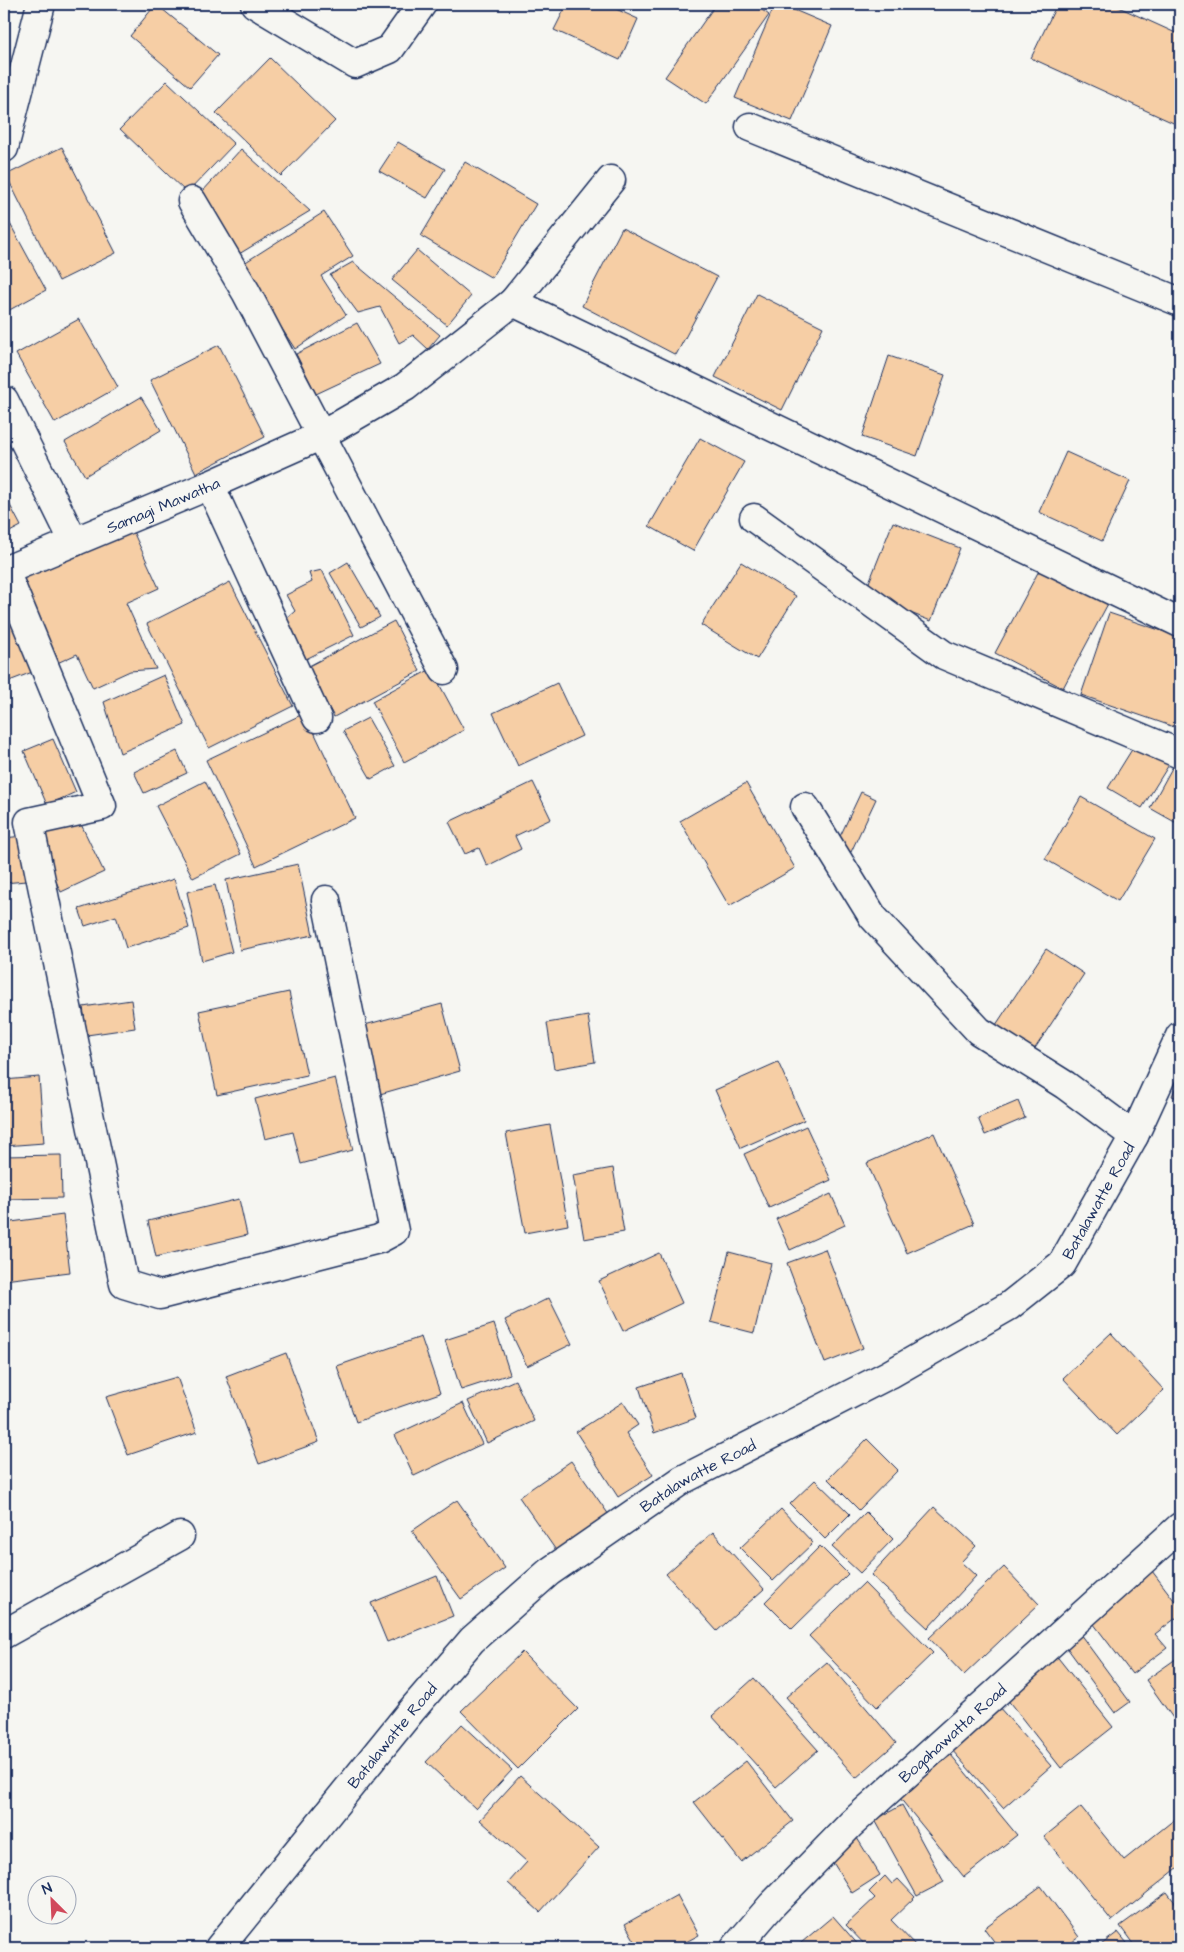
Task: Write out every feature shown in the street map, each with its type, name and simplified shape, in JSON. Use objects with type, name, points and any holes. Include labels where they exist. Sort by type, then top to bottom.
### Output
[{"type":"street","points":[[4,148],[41,4]]},
{"type":"street","points":[[255,4],[355,64],[390,50],[422,4]]},
{"type":"street","points":[[750,127],[1180,302]]},
{"type":"street","name":"Samagi Mawatha","points":[[5,571],[210,485],[322,435],[405,388],[513,302],[610,180]]},
{"type":"street","points":[[192,201],[246,292],[444,670]]},
{"type":"street","points":[[513,302],[1180,624]]},
{"type":"street","points":[[4,400],[74,542]]},
{"type":"street","points":[[210,485],[317,718]]},
{"type":"street","points":[[754,518],[944,655],[1180,754]]},
{"type":"street","points":[[5,571],[102,806],[29,822],[124,1284],[160,1295],[380,1239],[394,1230],[326,900]]},
{"type":"street","points":[[805,807],[873,917],[979,1031],[1065,1085],[1134,1136]]},
{"type":"street","name":"Batalawatte Road","points":[[219,1948],[411,1711],[472,1640],[549,1572],[682,1480],[890,1374],[1010,1306],[1062,1264],[1134,1136],[1180,1036]]},
{"type":"street","name":"Bogahawatta Road","points":[[735,1948],[772,1905],[851,1824],[1180,1527]]},
{"type":"street","points":[[4,1634],[180,1536]]},
{"type":"building","points":[[156,4],[218,55],[190,87],[130,36]]},
{"type":"building","points":[[278,4],[296,4],[292,12]]},
{"type":"building","points":[[567,4],[605,4],[638,19],[620,60],[554,30]]},
{"type":"building","points":[[716,4],[754,4],[769,15],[706,104],[665,77]]},
{"type":"building","points":[[775,4],[780,4],[832,26],[792,121],[735,98]]},
{"type":"building","points":[[1057,4],[1112,4],[1180,35],[1180,126],[1031,58]]},
{"type":"building","points":[[270,58],[335,121],[281,176],[216,113]]},
{"type":"building","points":[[167,81],[234,144],[187,193],[120,129]]},
{"type":"building","points":[[398,142],[445,169],[427,198],[379,171]]},
{"type":"building","points":[[62,147],[116,253],[59,281],[6,175]]},
{"type":"building","points":[[241,149],[310,211],[239,254],[202,192]]},
{"type":"building","points":[[465,162],[536,204],[492,278],[421,236]]},
{"type":"building","points":[[324,212],[353,256],[321,276],[346,315],[295,349],[241,265]]},
{"type":"building","points":[[8,220],[46,290],[4,313],[4,222]]},
{"type":"building","points":[[622,228],[717,277],[676,355],[582,306]]},
{"type":"building","points":[[417,250],[471,296],[447,325],[392,280]]},
{"type":"building","points":[[353,262],[440,335],[428,349],[413,335],[399,343],[380,307],[358,313],[330,275]]},
{"type":"building","points":[[757,294],[823,327],[782,410],[715,377]]},
{"type":"building","points":[[79,319],[118,387],[55,423],[16,354]]},
{"type":"building","points":[[357,323],[380,364],[316,394],[296,354]]},
{"type":"building","points":[[219,345],[265,437],[196,473],[150,380]]},
{"type":"building","points":[[889,356],[945,375],[917,456],[862,437]]},
{"type":"building","points":[[141,397],[161,430],[85,476],[65,442]]},
{"type":"building","points":[[700,438],[744,462],[693,551],[649,526]]},
{"type":"building","points":[[1066,452],[1130,481],[1102,541],[1039,512]]},
{"type":"building","points":[[4,494],[21,526],[4,535]]},
{"type":"building","points":[[893,522],[960,548],[931,621],[864,595]]},
{"type":"building","points":[[131,527],[159,588],[126,603],[156,669],[130,671],[93,688],[77,654],[55,664],[16,580]]},
{"type":"building","points":[[348,562],[380,617],[361,627],[330,573]]},
{"type":"building","points":[[741,562],[796,596],[757,659],[701,625]]},
{"type":"building","points":[[1043,563],[1111,598],[1063,688],[995,653]]},
{"type":"building","points":[[322,570],[354,635],[306,659],[286,619],[295,611],[286,595],[312,582],[309,573]]},
{"type":"building","points":[[230,582],[293,706],[209,748],[147,624]]},
{"type":"building","points":[[4,604],[35,671],[4,683]]},
{"type":"building","points":[[1109,613],[1180,637],[1180,729],[1081,695]]},
{"type":"building","points":[[394,621],[420,671],[334,717],[307,667]]},
{"type":"building","points":[[431,669],[464,730],[404,762],[372,701]]},
{"type":"building","points":[[164,675],[185,725],[120,753],[104,702]]},
{"type":"building","points":[[557,683],[582,736],[518,766],[493,713]]},
{"type":"building","points":[[305,713],[355,818],[256,866],[206,760]]},
{"type":"building","points":[[368,718],[395,766],[371,779],[343,731]]},
{"type":"building","points":[[53,739],[76,792],[47,805],[24,751]]},
{"type":"building","points":[[1136,743],[1170,763],[1142,808],[1108,788]]},
{"type":"building","points":[[177,751],[187,773],[144,793],[134,772]]},
{"type":"building","points":[[1178,757],[1180,758],[1180,825],[1150,808]]},
{"type":"building","points":[[205,781],[241,854],[193,878],[156,806]]},
{"type":"building","points":[[533,782],[551,819],[515,836],[521,849],[487,866],[479,848],[465,854],[449,822]]},
{"type":"building","points":[[746,783],[795,868],[729,906],[680,821]]},
{"type":"building","points":[[861,792],[876,799],[851,852],[836,845]]},
{"type":"building","points":[[1081,797],[1155,839],[1118,901],[1045,859]]},
{"type":"building","points":[[78,818],[104,872],[61,892],[35,838]]},
{"type":"building","points":[[23,836],[26,881],[4,883],[4,838]]},
{"type":"building","points":[[298,864],[313,935],[240,950],[226,880]]},
{"type":"building","points":[[174,879],[189,928],[126,948],[116,916],[85,926],[79,909]]},
{"type":"building","points":[[215,885],[232,952],[202,961],[187,892]]},
{"type":"building","points":[[1046,949],[1084,974],[1028,1059],[990,1034]]},
{"type":"building","points":[[289,992],[307,1075],[217,1095],[199,1011]]},
{"type":"building","points":[[131,1000],[135,1028],[87,1035],[83,1007]]},
{"type":"building","points":[[442,1004],[460,1071],[380,1094],[361,1026]]},
{"type":"building","points":[[4,1010],[10,1059],[4,1060]]},
{"type":"building","points":[[588,1016],[595,1062],[554,1069],[547,1023]]},
{"type":"building","points":[[778,1062],[804,1120],[741,1148],[715,1090]]},
{"type":"building","points":[[39,1077],[44,1143],[4,1146],[4,1080]]},
{"type":"building","points":[[1180,1077],[1180,1099],[1172,1096]]},
{"type":"building","points":[[335,1078],[353,1150],[301,1164],[293,1132],[265,1139],[255,1099]]},
{"type":"building","points":[[1018,1101],[1025,1118],[985,1135],[978,1118]]},
{"type":"building","points":[[550,1125],[568,1225],[525,1233],[506,1133]]},
{"type":"building","points":[[806,1126],[831,1180],[769,1208],[744,1154]]},
{"type":"building","points":[[934,1133],[974,1224],[907,1253],[867,1163]]},
{"type":"building","points":[[61,1155],[62,1198],[4,1199],[4,1156]]},
{"type":"building","points":[[613,1168],[624,1232],[584,1239],[573,1175]]},
{"type":"building","points":[[831,1194],[845,1225],[790,1250],[776,1219]]},
{"type":"building","points":[[239,1199],[247,1235],[156,1257],[148,1221]]},
{"type":"building","points":[[63,1215],[70,1272],[4,1280],[4,1223]]},
{"type":"building","points":[[825,1249],[863,1348],[825,1363],[787,1263]]},
{"type":"building","points":[[729,1252],[771,1263],[754,1333],[711,1322]]},
{"type":"building","points":[[659,1253],[682,1303],[623,1331],[599,1281]]},
{"type":"building","points":[[549,1298],[572,1344],[527,1366],[505,1320]]},
{"type":"building","points":[[494,1324],[510,1374],[461,1390],[445,1340]]},
{"type":"building","points":[[1111,1333],[1164,1390],[1117,1435],[1063,1378]]},
{"type":"building","points":[[421,1337],[440,1393],[356,1422],[337,1366]]},
{"type":"building","points":[[286,1353],[319,1442],[259,1464],[226,1376]]},
{"type":"building","points":[[681,1373],[696,1418],[654,1433],[639,1387]]},
{"type":"building","points":[[177,1377],[197,1432],[128,1455],[106,1397]]},
{"type":"building","points":[[515,1380],[534,1421],[487,1443],[468,1401]]},
{"type":"building","points":[[623,1402],[638,1425],[626,1433],[653,1475],[618,1497],[576,1432]]},
{"type":"building","points":[[463,1403],[482,1444],[414,1476],[395,1435]]},
{"type":"building","points":[[867,1439],[898,1470],[859,1510],[828,1479]]},
{"type":"building","points":[[571,1461],[614,1522],[562,1559],[519,1497]]},
{"type":"building","points":[[815,1480],[850,1514],[825,1539],[790,1504]]},
{"type":"building","points":[[457,1500],[505,1568],[461,1599],[412,1531]]},
{"type":"building","points":[[934,1507],[976,1546],[961,1562],[976,1576],[928,1628],[871,1575]]},
{"type":"building","points":[[781,1509],[813,1543],[773,1581],[740,1548]]},
{"type":"building","points":[[866,1512],[893,1539],[860,1573],[832,1547]]},
{"type":"building","points":[[713,1532],[764,1589],[717,1631],[666,1574]]},
{"type":"building","points":[[820,1546],[848,1574],[792,1629],[765,1602]]},
{"type":"building","points":[[1004,1567],[1039,1604],[964,1675],[929,1638]]},
{"type":"building","points":[[1152,1571],[1180,1608],[1180,1615],[1155,1634],[1167,1648],[1132,1674],[1090,1619]]},
{"type":"building","points":[[437,1576],[453,1616],[387,1642],[371,1603]]},
{"type":"building","points":[[864,1583],[933,1653],[877,1707],[809,1636]]},
{"type":"building","points":[[1080,1634],[1130,1702],[1115,1713],[1065,1645]]},
{"type":"building","points":[[522,1652],[578,1709],[518,1769],[461,1711]]},
{"type":"building","points":[[1055,1654],[1113,1727],[1061,1768],[1003,1694]]},
{"type":"building","points":[[1180,1656],[1180,1728],[1146,1680]]},
{"type":"building","points":[[827,1662],[896,1743],[856,1778],[786,1697]]},
{"type":"building","points":[[754,1678],[818,1750],[776,1787],[712,1716]]},
{"type":"building","points":[[998,1706],[1051,1766],[1003,1808],[951,1749]]},
{"type":"building","points":[[462,1724],[512,1770],[476,1809],[426,1762]]},
{"type":"building","points":[[951,1755],[1017,1835],[964,1877],[899,1797]]},
{"type":"building","points":[[746,1761],[793,1821],[741,1862],[694,1802]]},
{"type":"building","points":[[520,1776],[599,1847],[540,1912],[508,1883],[527,1862],[480,1820]]},
{"type":"building","points":[[902,1805],[944,1882],[917,1896],[875,1820]]},
{"type":"building","points":[[1081,1807],[1124,1860],[1180,1815],[1180,1866],[1112,1921],[1044,1837]]},
{"type":"building","points":[[857,1838],[880,1875],[852,1893],[829,1856]]},
{"type":"building","points":[[885,1876],[892,1884],[898,1879],[915,1897],[891,1920],[918,1948],[868,1948],[846,1925],[875,1898],[869,1892]]},
{"type":"building","points":[[1041,1886],[1079,1937],[1064,1948],[999,1948],[984,1928]]},
{"type":"building","points":[[1167,1892],[1180,1909],[1180,1948],[1136,1948],[1120,1926]]},
{"type":"building","points":[[677,1895],[699,1935],[675,1948],[639,1948],[625,1924]]},
{"type":"building","points":[[833,1916],[861,1948],[795,1948]]},
{"type":"building","points":[[1118,1932],[1131,1948],[1097,1948]]}]
